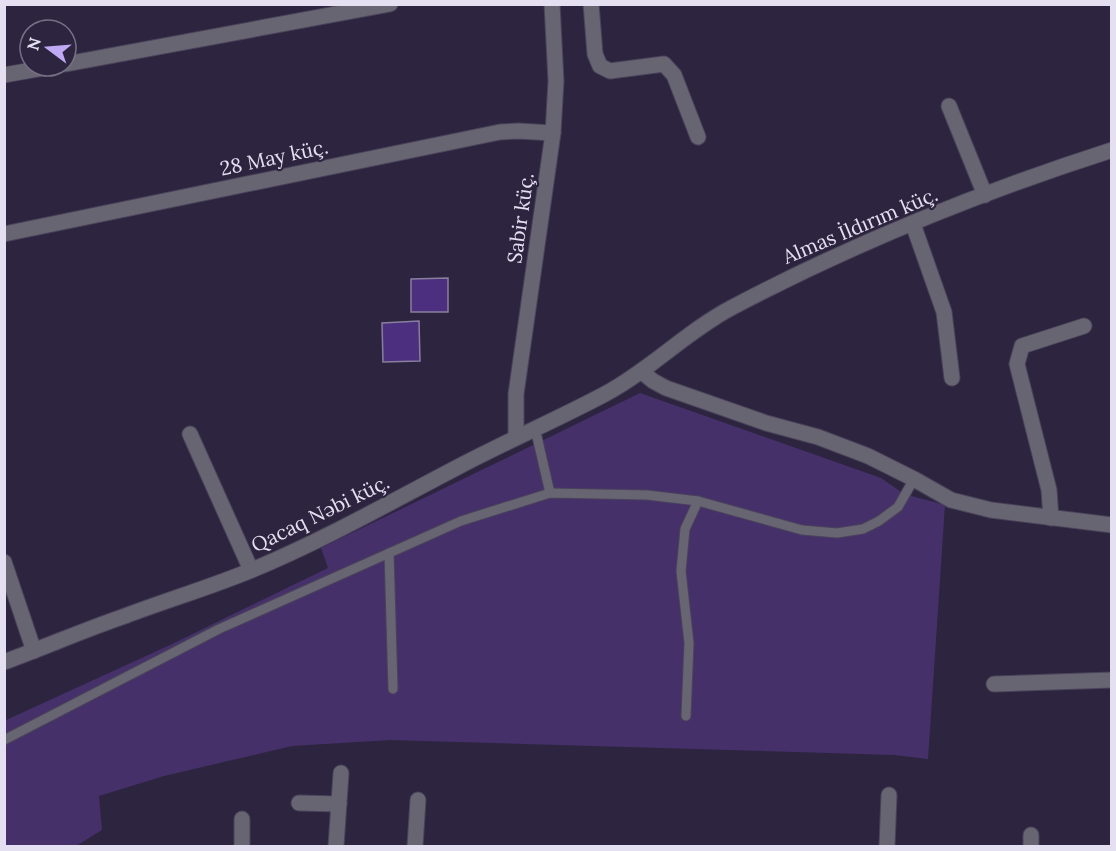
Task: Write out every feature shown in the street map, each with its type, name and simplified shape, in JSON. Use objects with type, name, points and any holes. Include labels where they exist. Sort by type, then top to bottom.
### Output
[{"type":"street","points":[[78,62],[390,4]]},
{"type":"street","name":"Sabir küç.","points":[[516,437],[516,394],[553,133],[556,81],[552,4]]},
{"type":"street","points":[[591,4],[595,54],[600,66],[610,71],[664,64],[674,75],[698,137]]},
{"type":"street","points":[[949,106],[985,195]]},
{"type":"street","name":"28 May küç.","points":[[4,234],[500,132],[519,130],[553,133]]},
{"type":"street","name":"Almas İldırım küç.","points":[[641,371],[698,327],[730,308],[814,266],[985,195],[1050,170],[1112,150]]},
{"type":"street","points":[[914,224],[944,312],[952,378]]},
{"type":"street","points":[[1051,518],[1049,490],[1017,364],[1022,346],[1084,326]]},
{"type":"street","points":[[641,371],[666,388],[766,423],[818,437],[868,456],[914,478],[951,500],[970,506],[1112,525]]},
{"type":"street","name":"Qacaq Nəbi küç.","points":[[4,662],[251,570],[308,544],[516,437],[606,394],[641,371]]},
{"type":"street","points":[[190,434],[251,570]]},
{"type":"street","points":[[4,562],[34,651]]},
{"type":"street","points":[[994,684],[1112,680]]},
{"type":"street","points":[[336,846],[341,773]]},
{"type":"street","points":[[887,846],[889,795]]},
{"type":"street","points":[[415,846],[418,800]]},
{"type":"street","points":[[299,803],[339,804]]},
{"type":"street","points":[[242,819],[242,846]]},
{"type":"lane","points":[[535,428],[550,493]]},
{"type":"lane","points":[[4,740],[219,629],[461,521],[550,493],[647,495],[698,501],[802,530],[837,534],[863,529],[879,521],[898,507],[914,478]]},
{"type":"lane","points":[[686,716],[689,643],[681,571],[685,529],[698,501]]},
{"type":"lane","points":[[389,553],[393,689]]},
{"type":"shaded area","points":[[640,393],[881,478],[904,494],[945,505],[928,759],[895,755],[390,740],[292,746],[164,776],[99,796],[102,830],[76,846],[5,846],[4,721],[170,645],[328,568],[321,548]]},
{"type":"building","points":[[448,278],[448,312],[411,312],[411,279]]},
{"type":"building","points":[[419,321],[420,361],[383,362],[382,323]]}]
